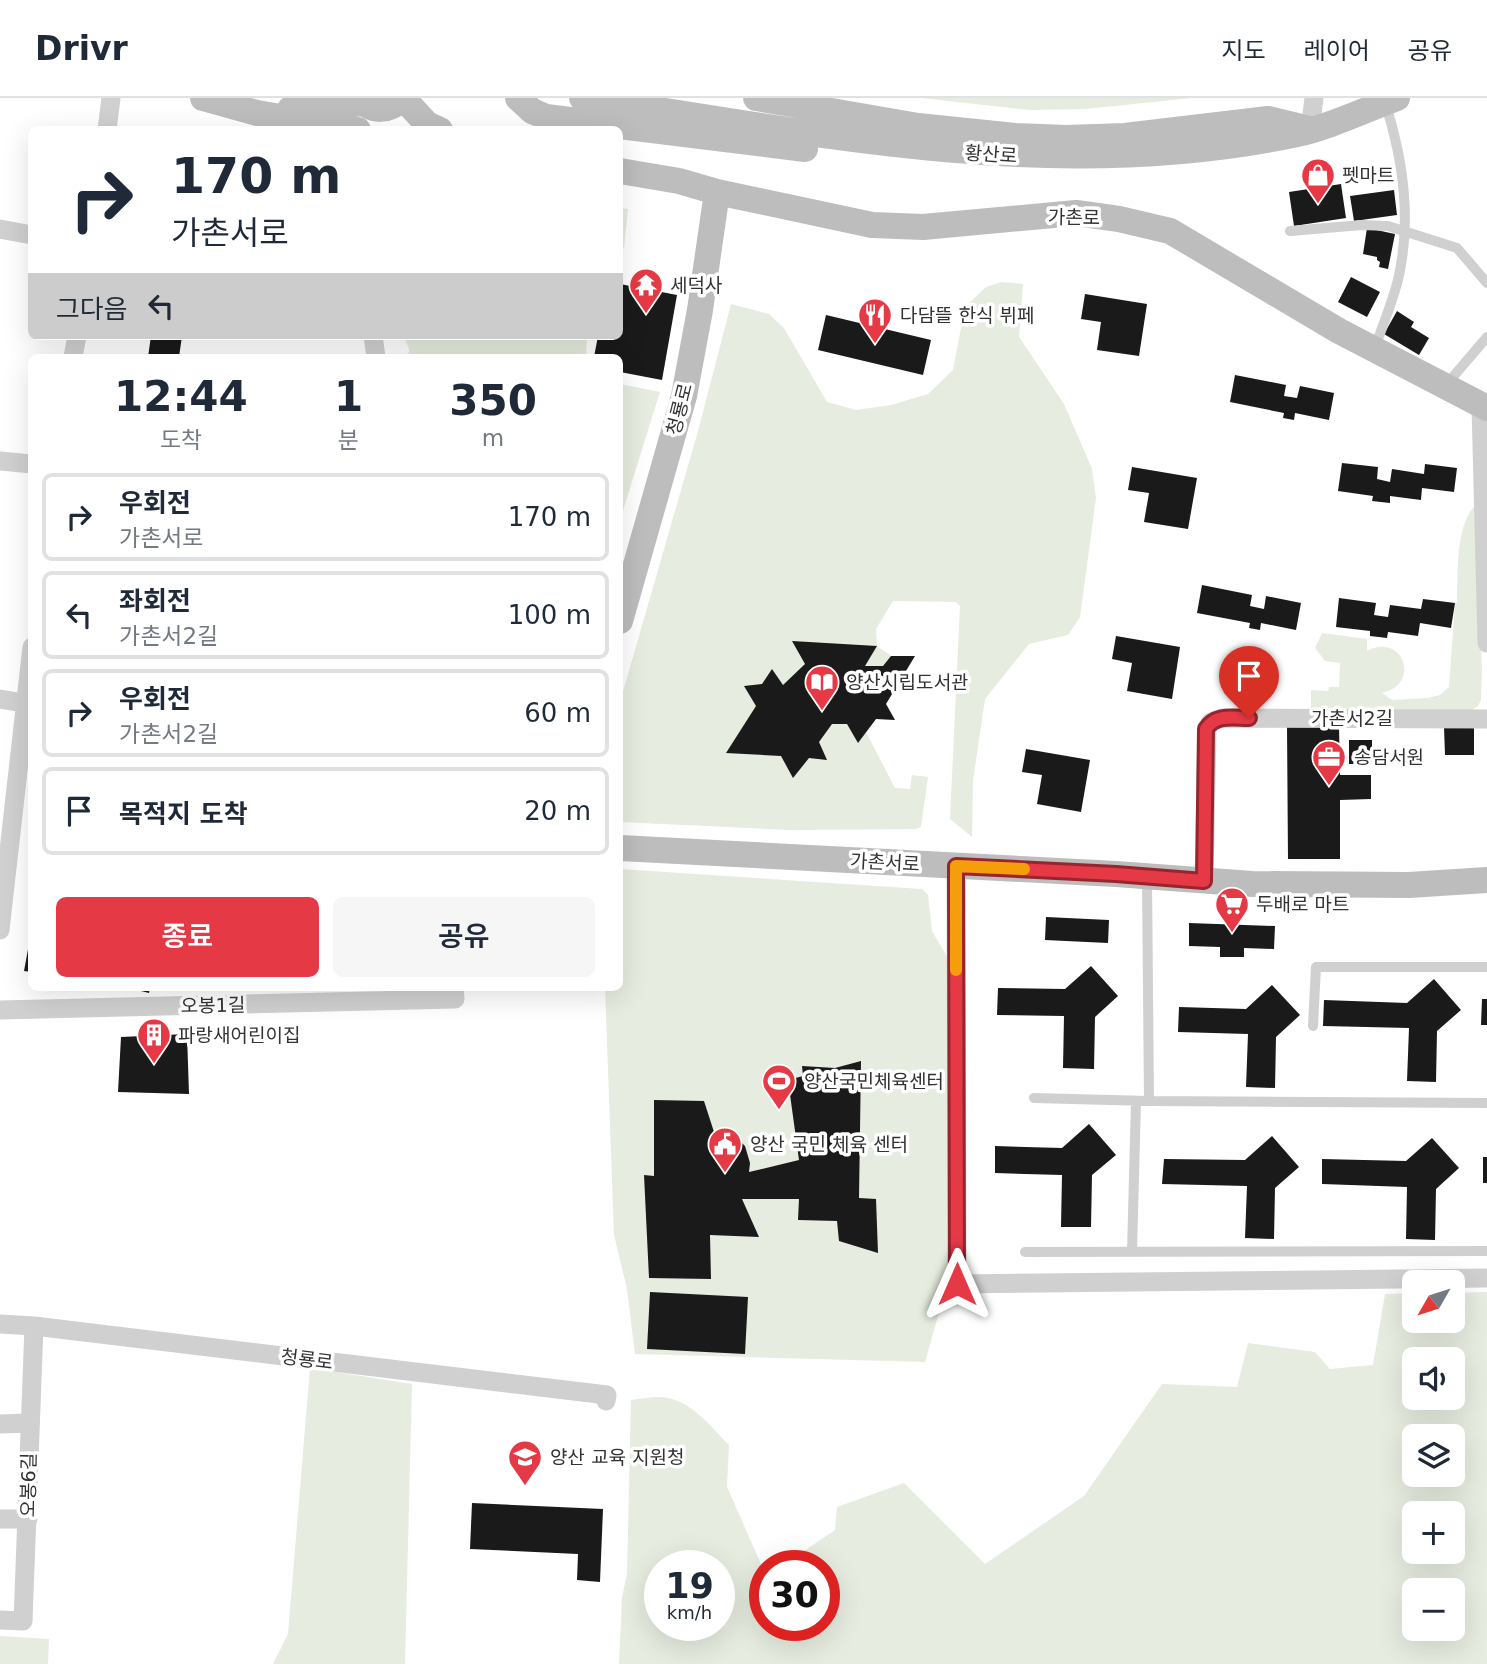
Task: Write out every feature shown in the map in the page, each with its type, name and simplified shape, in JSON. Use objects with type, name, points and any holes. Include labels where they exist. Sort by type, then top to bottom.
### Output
[{"type":"main road","points":[[257,113],[361,101],[371,108],[388,108],[403,98],[431,126]]},
{"type":"main road","points":[[517,98],[536,106],[546,117],[619,126]]},
{"type":"main road","name":"황산로","points":[[582,98],[844,138],[959,152],[1037,157],[1150,154],[1286,136],[1311,130],[1390,101]]},
{"type":"main road","points":[[756,98],[918,126],[1015,136],[1125,136],[1268,119],[1311,130]]},
{"type":"main road","points":[[211,99],[257,113],[332,126]]},
{"type":"main road","points":[[623,127],[925,164],[1029,170],[1145,170],[1227,159],[1289,147],[1311,130]]},
{"type":"main road","name":"가촌로","points":[[623,172],[679,181],[717,192],[872,225],[923,227],[1076,213],[1119,219],[1170,232],[1374,350],[1484,407]]},
{"type":"main road","name":"청룡로","points":[[623,610],[684,396],[717,192]]},
{"type":"main road","name":"가촌서로","points":[[623,848],[1252,884],[1409,885],[1487,880]]},
{"type":"street","points":[[108,126],[111,98]]},
{"type":"street","points":[[1311,130],[1314,98]]},
{"type":"street","points":[[0,229],[28,235]]},
{"type":"street","points":[[1484,407],[1487,643]]},
{"type":"street","points":[[0,461],[28,464]]},
{"type":"street","points":[[0,930],[28,676]]},
{"type":"street","points":[[0,699],[24,704]]},
{"type":"street","name":"가촌서2길","points":[[1204,881],[1206,729],[1211,722],[1222,718],[1487,719]]},
{"type":"street","points":[[956,866],[957,1284],[1487,1279]]},
{"type":"street","name":"오봉1길","points":[[0,1010],[455,999],[454,991]]},
{"type":"street","name":"청룡로","points":[[0,1324],[607,1395],[606,1401]]},
{"type":"street","name":"오봉6길","points":[[0,1620],[23,1621],[34,1326]]},
{"type":"street","points":[[0,1424],[29,1423]]},
{"type":"street","points":[[0,1519],[28,1519]]},
{"type":"lane","points":[[1374,350],[1398,279],[1404,231],[1405,208],[1400,157],[1387,109],[1390,101]]},
{"type":"lane","points":[[1290,231],[1362,225],[1388,226],[1457,248],[1487,283]]},
{"type":"lane","points":[[1444,387],[1487,337]]},
{"type":"lane","points":[[1147,877],[1149,1101]]},
{"type":"lane","points":[[1313,1026],[1316,967],[1487,967]]},
{"type":"lane","points":[[1034,1098],[1487,1103]]},
{"type":"lane","points":[[1132,1252],[1136,1101]]},
{"type":"lane","points":[[1025,1252],[1487,1251]]},
{"type":"shaded area","points":[[921,98],[1192,98],[1085,109],[1030,110]]},
{"type":"shaded area","points":[[623,208],[628,209],[623,249]]},
{"type":"shaded area","points":[[1001,282],[1023,284],[1019,337],[1064,404],[1092,469],[1096,498],[1080,617],[1068,635],[1029,644],[985,699],[973,781],[972,837],[950,819],[960,606],[956,602],[893,601],[876,629],[877,646],[891,656],[915,656],[886,703],[895,720],[876,719],[866,732],[895,788],[910,789],[912,775],[928,777],[921,827],[791,830],[623,822],[623,692],[698,431],[731,304],[769,314],[784,328],[827,402],[856,410],[891,405],[928,394],[953,370],[965,307],[986,287]]},
{"type":"shaded area","points":[[406,340],[587,340],[586,354],[408,354]]},
{"type":"shaded area","points":[[623,385],[660,392],[623,510]]},
{"type":"shaded area","points":[[1476,505],[1482,669],[1481,700],[1478,706],[1472,710],[1311,709],[1311,690],[1328,691],[1329,687],[1339,687],[1340,663],[1325,661],[1315,648],[1322,633],[1367,639],[1367,651],[1380,647],[1390,648],[1398,654],[1403,662],[1402,680],[1394,688],[1382,693],[1392,700],[1428,698],[1440,695],[1449,687],[1461,537],[1469,513]]},
{"type":"shaded area","name":"양산국민체육센터","points":[[623,869],[922,889],[928,895],[932,931],[949,960],[948,1281],[925,1362],[635,1354],[627,1289],[614,1235],[605,991],[623,991]]},
{"type":"shaded area","points":[[1487,1292],[1487,1664],[619,1664],[622,1598],[627,1574],[631,1400],[658,1397],[679,1402],[698,1414],[729,1445],[727,1487],[755,1550],[749,1550],[749,1641],[840,1641],[840,1550],[806,1550],[835,1530],[837,1507],[904,1483],[985,1564],[1084,1496],[1162,1384],[1237,1387],[1248,1343],[1315,1352],[1330,1369],[1373,1365],[1385,1294],[1402,1293],[1402,1334],[1465,1334],[1465,1293]]},
{"type":"shaded area","points":[[310,1368],[412,1384],[405,1664],[273,1664],[288,1634]]},
{"type":"shaded area","points":[[0,1636],[49,1639],[48,1664],[0,1664]]},
{"type":"building","name":"펫마트","points":[[1341,184],[1346,218],[1294,226],[1289,192]]},
{"type":"building","points":[[1394,190],[1397,215],[1354,221],[1350,196]]},
{"type":"building","points":[[1367,228],[1395,234],[1388,269],[1379,267],[1377,257],[1363,254]]},
{"type":"building","points":[[1351,277],[1380,292],[1367,317],[1338,302]]},
{"type":"building","name":"세덕사","points":[[623,285],[677,295],[662,380],[623,373],[623,354],[595,354],[597,340],[623,340]]},
{"type":"building","points":[[1085,294],[1147,304],[1139,356],[1097,350],[1101,322],[1081,319]]},
{"type":"building","points":[[1397,311],[1414,322],[1411,327],[1429,338],[1419,355],[1384,334]]},
{"type":"building","name":"다담뜰 한식 뷔페","points":[[826,315],[931,340],[923,375],[818,350]]},
{"type":"building","points":[[150,340],[181,340],[179,354],[148,354]]},
{"type":"building","points":[[1235,375],[1286,385],[1284,396],[1297,398],[1300,386],[1334,393],[1329,420],[1295,413],[1294,420],[1283,418],[1284,413],[1230,402]]},
{"type":"building","points":[[1342,463],[1378,467],[1377,479],[1390,482],[1392,469],[1424,474],[1425,464],[1457,468],[1454,492],[1422,488],[1421,500],[1390,496],[1390,503],[1372,501],[1373,496],[1338,491]]},
{"type":"building","points":[[1132,467],[1197,478],[1188,529],[1144,522],[1149,493],[1128,490]]},
{"type":"building","points":[[1202,585],[1252,595],[1250,606],[1264,609],[1266,596],[1301,603],[1296,630],[1261,623],[1260,630],[1249,628],[1250,623],[1197,613]]},
{"type":"building","points":[[1339,598],[1376,603],[1374,615],[1388,617],[1390,605],[1421,609],[1423,599],[1455,603],[1451,628],[1420,623],[1418,636],[1388,632],[1387,638],[1370,636],[1370,631],[1336,627]]},
{"type":"building","points":[[1116,636],[1180,647],[1172,699],[1127,691],[1132,663],[1112,659]]},
{"type":"building","name":"양산시립도서관","points":[[792,641],[877,646],[865,666],[883,666],[891,656],[915,656],[886,704],[895,720],[876,719],[858,743],[847,724],[832,724],[819,742],[827,760],[809,758],[793,778],[781,756],[726,753],[756,706],[744,686],[762,684],[772,669],[783,685],[805,664]]},
{"type":"building","name":"송담서원","points":[[1287,726],[1339,726],[1340,775],[1371,775],[1371,799],[1340,800],[1340,859],[1288,859]]},
{"type":"building","points":[[1474,726],[1474,755],[1445,755],[1444,727]]},
{"type":"building","points":[[1349,740],[1372,740],[1372,764],[1349,764]]},
{"type":"building","points":[[1026,749],[1090,760],[1081,812],[1037,804],[1042,775],[1022,772]]},
{"type":"building","points":[[1046,917],[1109,920],[1108,943],[1045,940]]},
{"type":"building","points":[[1189,923],[1275,926],[1274,949],[1244,948],[1244,957],[1220,957],[1220,947],[1189,946]]},
{"type":"building","points":[[28,949],[28,972],[24,971]]},
{"type":"building","points":[[1091,966],[1118,996],[1095,1017],[1094,1069],[1063,1068],[1064,1016],[997,1015],[998,988],[1065,989]]},
{"type":"building","points":[[1434,979],[1461,1010],[1437,1031],[1436,1082],[1407,1081],[1409,1028],[1323,1026],[1324,1000],[1407,1003]]},
{"type":"building","points":[[1272,985],[1300,1015],[1276,1037],[1275,1088],[1246,1087],[1248,1034],[1178,1032],[1179,1007],[1246,1009]]},
{"type":"building","points":[[1482,999],[1487,999],[1487,1025],[1481,1025]]},
{"type":"building","name":"파랑새어린이집","points":[[187,1034],[189,1094],[118,1092],[121,1037]]},
{"type":"building","points":[[861,1061],[859,1198],[876,1199],[878,1253],[839,1241],[837,1221],[798,1220],[799,1199],[742,1199],[759,1237],[710,1235],[711,1279],[649,1278],[644,1175],[654,1176],[654,1100],[704,1101],[714,1132],[734,1135],[745,1146],[750,1163],[749,1172],[799,1160],[788,1080],[803,1076],[802,1066],[835,1068]]},
{"type":"building","points":[[1089,1124],[1116,1155],[1092,1175],[1091,1227],[1061,1227],[1062,1175],[995,1173],[995,1146],[1062,1148]]},
{"type":"building","points":[[1272,1136],[1299,1167],[1275,1188],[1274,1239],[1245,1238],[1247,1186],[1162,1184],[1164,1159],[1245,1160]]},
{"type":"building","points":[[1432,1138],[1459,1168],[1436,1189],[1435,1240],[1406,1239],[1407,1187],[1322,1184],[1322,1159],[1406,1161]]},
{"type":"building","points":[[1483,1157],[1487,1157],[1487,1183],[1483,1183]]},
{"type":"building","points":[[650,1292],[748,1297],[745,1354],[647,1349]]},
{"type":"building","points":[[472,1503],[603,1509],[600,1582],[577,1580],[578,1554],[470,1549]]},
{"type":"slow traffic","points":[[956,970],[956,866],[1024,869]]},
{"type":"place","name":"펫마트","points":[[1318,205]]},
{"type":"place","name":"세덕사","points":[[646,315]]},
{"type":"place","name":"다담뜰 한식 뷔페","points":[[875,345]]},
{"type":"place","name":"양산시립도서관","points":[[822,712]]},
{"type":"place","name":"송담서원","points":[[1329,787]]},
{"type":"place","name":"두배로 마트","points":[[1232,934]]},
{"type":"place","name":"파랑새어린이집","points":[[154,1065]]},
{"type":"place","name":"양산국민체육센터","points":[[779,1111]]},
{"type":"place","name":"양산 국민 체육 센터","points":[[725,1174]]},
{"type":"place","name":"양산 교육 지원청","points":[[525,1487]]},
{"type":"route","points":[[957,1284],[956,866],[1204,881],[1206,729],[1217,719],[1249,718]]}]
